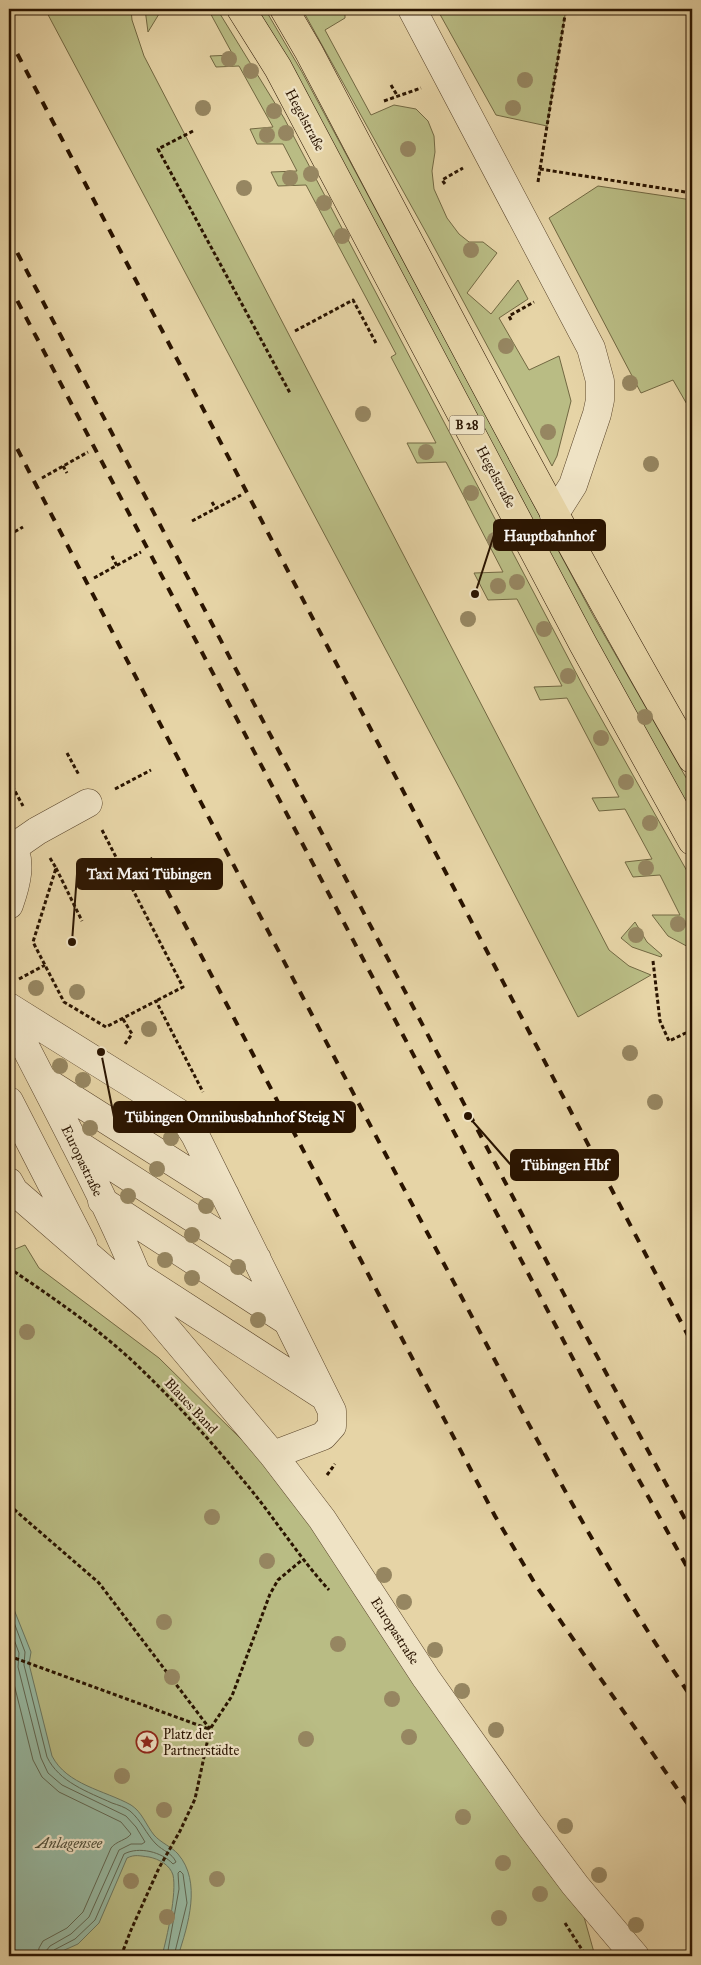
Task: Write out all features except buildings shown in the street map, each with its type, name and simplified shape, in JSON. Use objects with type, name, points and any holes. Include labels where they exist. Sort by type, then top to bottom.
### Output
[{"type":"main road","name":"Hegelstraße","points":[[241,9],[282,77],[583,644],[692,841]]},
{"type":"main road","name":"B 28","points":[[284,9],[554,515],[692,759]]},
{"type":"street","points":[[412,9],[591,348],[600,381],[600,400],[573,484],[554,515]]},
{"type":"street","points":[[9,904],[17,874],[17,859],[12,844],[88,803]]},
{"type":"street","points":[[9,1007],[182,1115],[195,1135],[332,1412],[333,1419],[328,1432],[323,1436],[273,1454]]},
{"type":"street","name":"Europastraße","points":[[9,1015],[74,1142],[138,1276],[150,1309]]},
{"type":"street","points":[[41,1078],[225,1195]]},
{"type":"street","points":[[9,1101],[89,1257]]},
{"type":"street","points":[[74,1142],[257,1259]]},
{"type":"street","name":"Europastraße","points":[[9,1182],[14,1191],[150,1309],[273,1454],[322,1519],[426,1678],[530,1825],[575,1885],[635,1956]]},
{"type":"street","points":[[102,1201],[288,1322]]},
{"type":"street","points":[[138,1276],[325,1397]]},
{"type":"path","points":[[528,229],[540,169],[566,9]]},
{"type":"path","points":[[390,85],[398,97]]},
{"type":"path","points":[[384,101],[424,87]]},
{"type":"path","points":[[192,130],[158,149],[290,393]]},
{"type":"path","points":[[445,184],[442,180],[468,166]]},
{"type":"path","points":[[540,169],[692,193]]},
{"type":"path","points":[[511,320],[509,316],[541,299]]},
{"type":"path","points":[[295,331],[353,300],[377,345]]},
{"type":"path","points":[[42,478],[88,452]]},
{"type":"path","points":[[63,466],[67,473]]},
{"type":"path","points":[[192,521],[241,495]]},
{"type":"path","points":[[212,502],[216,509]]},
{"type":"path","points":[[9,517],[12,522],[9,528]]},
{"type":"path","points":[[9,535],[23,527]]},
{"type":"path","points":[[94,578],[141,552]]},
{"type":"path","points":[[112,556],[117,566]]},
{"type":"path","points":[[118,787],[151,770]]},
{"type":"path","points":[[88,803],[183,987],[156,1001]]},
{"type":"path","points":[[56,868],[82,921]]},
{"type":"path","points":[[654,961],[660,1021],[669,1042],[692,1030]]},
{"type":"path","points":[[16,980],[45,965]]},
{"type":"path","points":[[123,1047],[132,1034],[124,1019]]},
{"type":"path","name":"Blaues Band","points":[[9,1268],[107,1339],[142,1370],[237,1472],[302,1560],[328,1588]]},
{"type":"path","points":[[9,1505],[99,1582],[210,1729]]},
{"type":"path","points":[[121,1956],[130,1930],[159,1868],[180,1831],[195,1799],[210,1729],[232,1696],[270,1594],[278,1580],[302,1560]]},
{"type":"path","points":[[9,1656],[210,1729]]},
{"type":"shaded area","points":[[45,9],[131,9],[132,20],[144,56],[609,950],[629,966],[651,975],[578,1017],[461,791]]},
{"type":"shaded area","points":[[145,9],[162,9],[148,32]]},
{"type":"shaded area","points":[[208,9],[217,9],[284,118],[584,688],[692,880],[692,949],[668,936],[652,915],[680,915],[660,875],[633,877],[625,862],[652,859],[625,809],[599,811],[592,798],[619,797],[567,698],[540,700],[534,687],[562,686],[517,599],[488,600],[474,573],[503,572],[446,462],[417,463],[407,443],[436,443],[391,357],[396,354],[306,185],[278,186],[271,172],[297,171],[283,144],[257,144],[250,129],[273,127],[239,66],[216,67],[210,56],[233,55]]},
{"type":"shaded area","points":[[255,9],[265,9],[302,72],[594,617],[692,788],[692,818]]},
{"type":"shaded area","points":[[302,9],[345,9],[345,18],[325,30],[371,115],[394,105],[416,109],[428,121],[434,136],[435,152],[432,171],[434,189],[447,218],[459,234],[469,242],[483,242],[497,253],[467,293],[491,314],[518,280],[528,299],[499,318],[529,370],[559,356],[571,401],[557,456],[552,466],[428,236]]},
{"type":"shaded area","points":[[437,9],[566,9],[547,126],[496,115]]},
{"type":"shaded area","points":[[598,186],[692,200],[692,386],[687,389],[692,399],[692,413],[673,380],[641,393],[549,218]]},
{"type":"shaded area","points":[[635,922],[647,942],[662,955],[661,957],[632,947],[621,938]]},
{"type":"shaded area","points":[[9,1241],[13,1250],[25,1245],[39,1268],[159,1358],[322,1519],[575,1885],[595,1956],[9,1956]]},
{"type":"water","name":"Anlagensee","points":[[9,1572],[14,1578],[13,1607],[31,1652],[29,1664],[52,1756],[67,1774],[76,1780],[135,1808],[154,1835],[176,1852],[185,1865],[190,1877],[191,1904],[186,1931],[178,1956],[162,1956],[173,1904],[173,1875],[167,1865],[157,1859],[133,1856],[127,1858],[99,1923],[78,1944],[51,1956],[9,1956]]},
{"type":"railway","points":[[9,38],[692,1343]]},
{"type":"railway","points":[[9,237],[578,1321],[692,1532]]},
{"type":"railway","points":[[9,285],[591,1393],[692,1576]]},
{"type":"railway","points":[[9,433],[322,1034],[553,1469],[620,1585],[692,1698]]},
{"type":"railway","points":[[150,858],[495,1516],[537,1587],[692,1810]]},
{"type":"place","name":"Hauptbahnhof","points":[[475,594]]},
{"type":"place","name":"Taxi Maxi Tübingen","points":[[72,942]]},
{"type":"place","name":"Tübingen Omnibusbahnhof Steig N","points":[[101,1052]]},
{"type":"place","name":"Tübingen Hbf","points":[[468,1116]]},
{"type":"place","name":"Platz der Partnerstädte","points":[[147,1742]]}]
